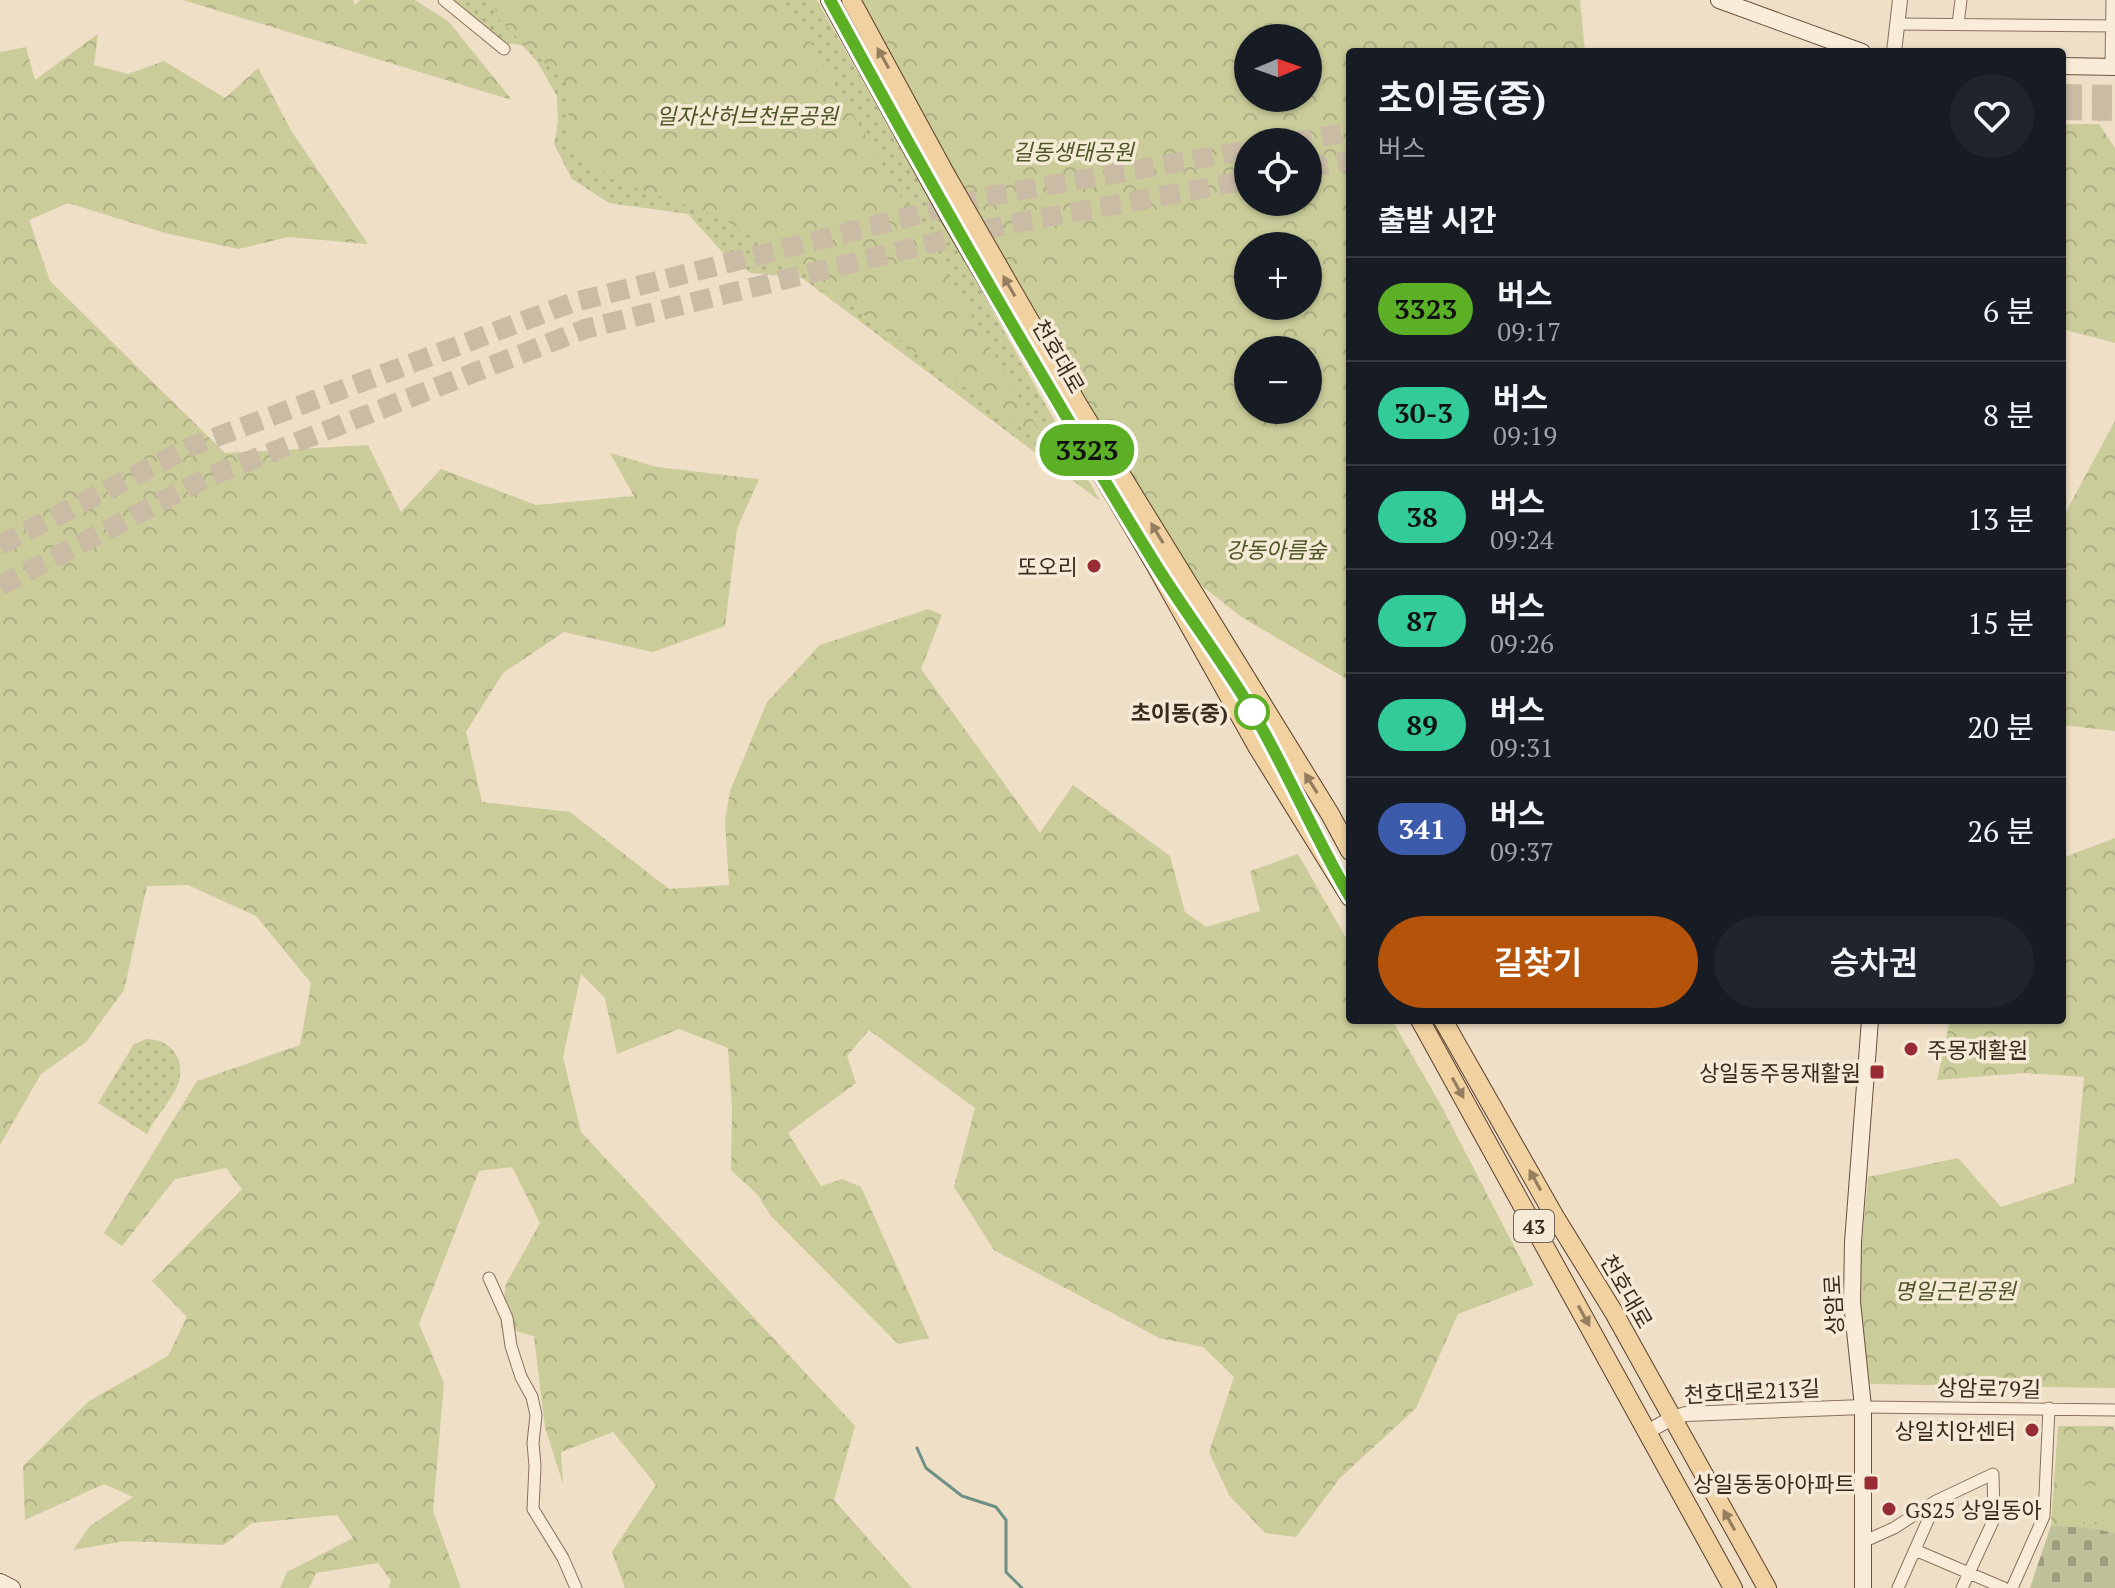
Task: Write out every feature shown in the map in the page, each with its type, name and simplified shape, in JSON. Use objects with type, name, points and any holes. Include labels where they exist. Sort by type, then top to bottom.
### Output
[{"type":"main road","name":"천호대로","points":[[830,0],[951,219],[1156,566],[1258,748],[1346,891]]},
{"type":"main road","name":"천호대로","points":[[851,0],[1072,395],[1346,844]]},
{"type":"main road","points":[[1719,0],[1851,48]]},
{"type":"main road","points":[[2066,66],[2113,67]]},
{"type":"main road","name":"43","points":[[1422,1024],[1733,1588]]},
{"type":"main road","name":"천호대로","points":[[1445,1024],[1767,1588]]},
{"type":"main road","name":"상암로","points":[[1863,1588],[1863,1407],[1852,1302],[1853,1242],[1870,1024]]},
{"type":"main road","points":[[0,1582],[12,1588]]},
{"type":"street","points":[[444,0],[504,49]]},
{"type":"street","points":[[1895,48],[1900,0]]},
{"type":"street","points":[[1958,24],[1961,0]]},
{"type":"street","points":[[2112,0],[2113,67]]},
{"type":"street","points":[[1898,24],[2114,26]]},
{"type":"street","points":[[489,1278],[507,1318],[515,1356],[534,1406],[533,1509],[563,1558],[576,1588]]},
{"type":"street","name":"천호대로213길","points":[[1647,1432],[1672,1418],[1690,1413],[1863,1407]]},
{"type":"street","name":"상암로79길","points":[[1863,1407],[2115,1410]]},
{"type":"street","points":[[2012,1588],[2044,1516],[2049,1408]]},
{"type":"street","points":[[1865,1541],[1894,1528],[1936,1501],[1993,1474],[1994,1519],[1962,1588]]},
{"type":"street","points":[[1898,1588],[1936,1501]]},
{"type":"street","points":[[1915,1550],[2004,1588]]},
{"type":"green space","points":[[183,0],[353,0],[355,5],[360,0],[415,0],[449,22],[512,100]]},
{"type":"green space","name":"일자산허브천문공원","points":[[453,0],[817,0],[1100,501],[802,278],[751,273],[724,254],[688,214],[609,203],[572,179],[554,144],[558,122],[557,96],[538,63],[522,45],[506,43]]},
{"type":"green space","name":"일자산허브천문공원","points":[[494,0],[780,0],[794,14],[1042,436],[1021,428],[723,218],[611,179],[568,142],[569,86],[497,18]]},
{"type":"green space","name":"길동생태공원","points":[[857,0],[1580,0],[1585,48],[1346,48],[1346,679],[1240,616],[1168,559]]},
{"type":"green space","points":[[98,34],[94,65],[128,74],[164,61],[225,98],[258,68],[292,132],[368,244],[288,237],[238,249],[165,233],[68,203],[29,220],[50,281],[225,453],[368,445],[401,512],[441,469],[536,505],[634,496],[610,453],[657,467],[759,479],[737,529],[725,626],[653,652],[564,632],[503,673],[466,732],[482,802],[570,812],[669,889],[729,885],[725,821],[730,791],[767,702],[820,645],[928,609],[942,615],[921,669],[1040,833],[1073,785],[1170,856],[1185,912],[1206,927],[1260,911],[1250,871],[1298,854],[1346,938],[1346,1024],[1394,1024],[1443,1109],[1534,1285],[1458,1314],[1416,1408],[1340,1478],[1296,1537],[1265,1533],[1229,1495],[1209,1452],[1234,1377],[1203,1347],[1159,1338],[994,1250],[954,1187],[975,1108],[869,1030],[847,1056],[856,1083],[788,1133],[821,1186],[842,1179],[861,1187],[929,1338],[898,1344],[770,1215],[758,1195],[731,1170],[732,1108],[728,1048],[679,1029],[617,1054],[605,998],[581,974],[563,1057],[581,1132],[855,1426],[834,1500],[912,1588],[625,1588],[612,1552],[656,1485],[613,1432],[561,1452],[563,1484],[545,1427],[534,1336],[500,1327],[506,1284],[540,1223],[512,1167],[479,1171],[419,1324],[444,1383],[433,1511],[461,1588],[389,1588],[391,1581],[378,1563],[316,1573],[309,1588],[280,1588],[287,1572],[353,1538],[337,1515],[252,1523],[224,1545],[125,1541],[73,1550],[90,1526],[133,1497],[104,1484],[25,1520],[23,1466],[89,1401],[168,1356],[187,1317],[152,1281],[242,1189],[226,1168],[175,1179],[122,1246],[104,1233],[197,1081],[300,1045],[311,983],[256,916],[188,885],[147,886],[124,990],[86,1042],[41,1074],[0,1145],[0,52],[26,47],[35,80]]},
{"type":"green space","points":[[2066,124],[2099,124],[2115,148],[2115,343],[2066,330]]},
{"type":"green space","points":[[2115,421],[2115,731],[2066,725],[2066,512]]},
{"type":"green space","name":"명일근린공원","points":[[2115,838],[2115,1388],[1871,1384],[1867,1379],[1858,1290],[1868,1177],[1958,1158],[2001,1207],[2074,1183],[2084,1077],[2023,1073],[1937,1080],[1949,1024],[2066,1024],[2066,856]]},
{"type":"green space","points":[[147,1039],[170,1047],[178,1059],[180,1075],[175,1090],[147,1134],[98,1103],[134,1044]]},
{"type":"green space","points":[[2058,1426],[2113,1426],[2115,1588],[2030,1588],[2051,1526]]},
{"type":"green space","points":[[2102,1485],[2104,1522],[2081,1522],[2080,1486]]},
{"type":"green space","points":[[2051,1526],[2115,1533],[2115,1588],[2030,1588]]},
{"type":"waterway","points":[[917,1448],[926,1468],[962,1496],[996,1507],[1006,1520],[1006,1572],[1022,1588]]},
{"type":"tunnel","points":[[2066,94],[2115,95]]},
{"type":"tunnel","points":[[2066,110],[2115,111]]},
{"type":"tunnel","points":[[1322,137],[1346,133]]},
{"type":"tunnel","points":[[0,545],[190,447],[571,303],[995,195],[1234,152]]},
{"type":"tunnel","points":[[1322,165],[1346,161]]},
{"type":"tunnel","points":[[0,586],[208,477],[585,329],[1005,225],[1234,183]]},
{"type":"bus line","name":"3323","points":[[830,0],[951,219],[1054,395],[1156,566],[1227,669],[1264,732],[1346,890]]},
{"type":"place","name":"또오리","points":[[1094,566]]},
{"type":"place","name":"초이동(중)","points":[[1252,712]]},
{"type":"place","name":"주몽재활원","points":[[1911,1049]]},
{"type":"place","name":"상일동주몽재활원","points":[[1877,1072]]},
{"type":"place","name":"상일치안센터","points":[[2032,1430]]},
{"type":"place","name":"상일동동아아파트","points":[[1871,1483]]},
{"type":"place","name":"GS25 상일동아","points":[[1889,1509]]},
{"type":"park label","name":"강동아름숲","points":[[1276,549]]}]
